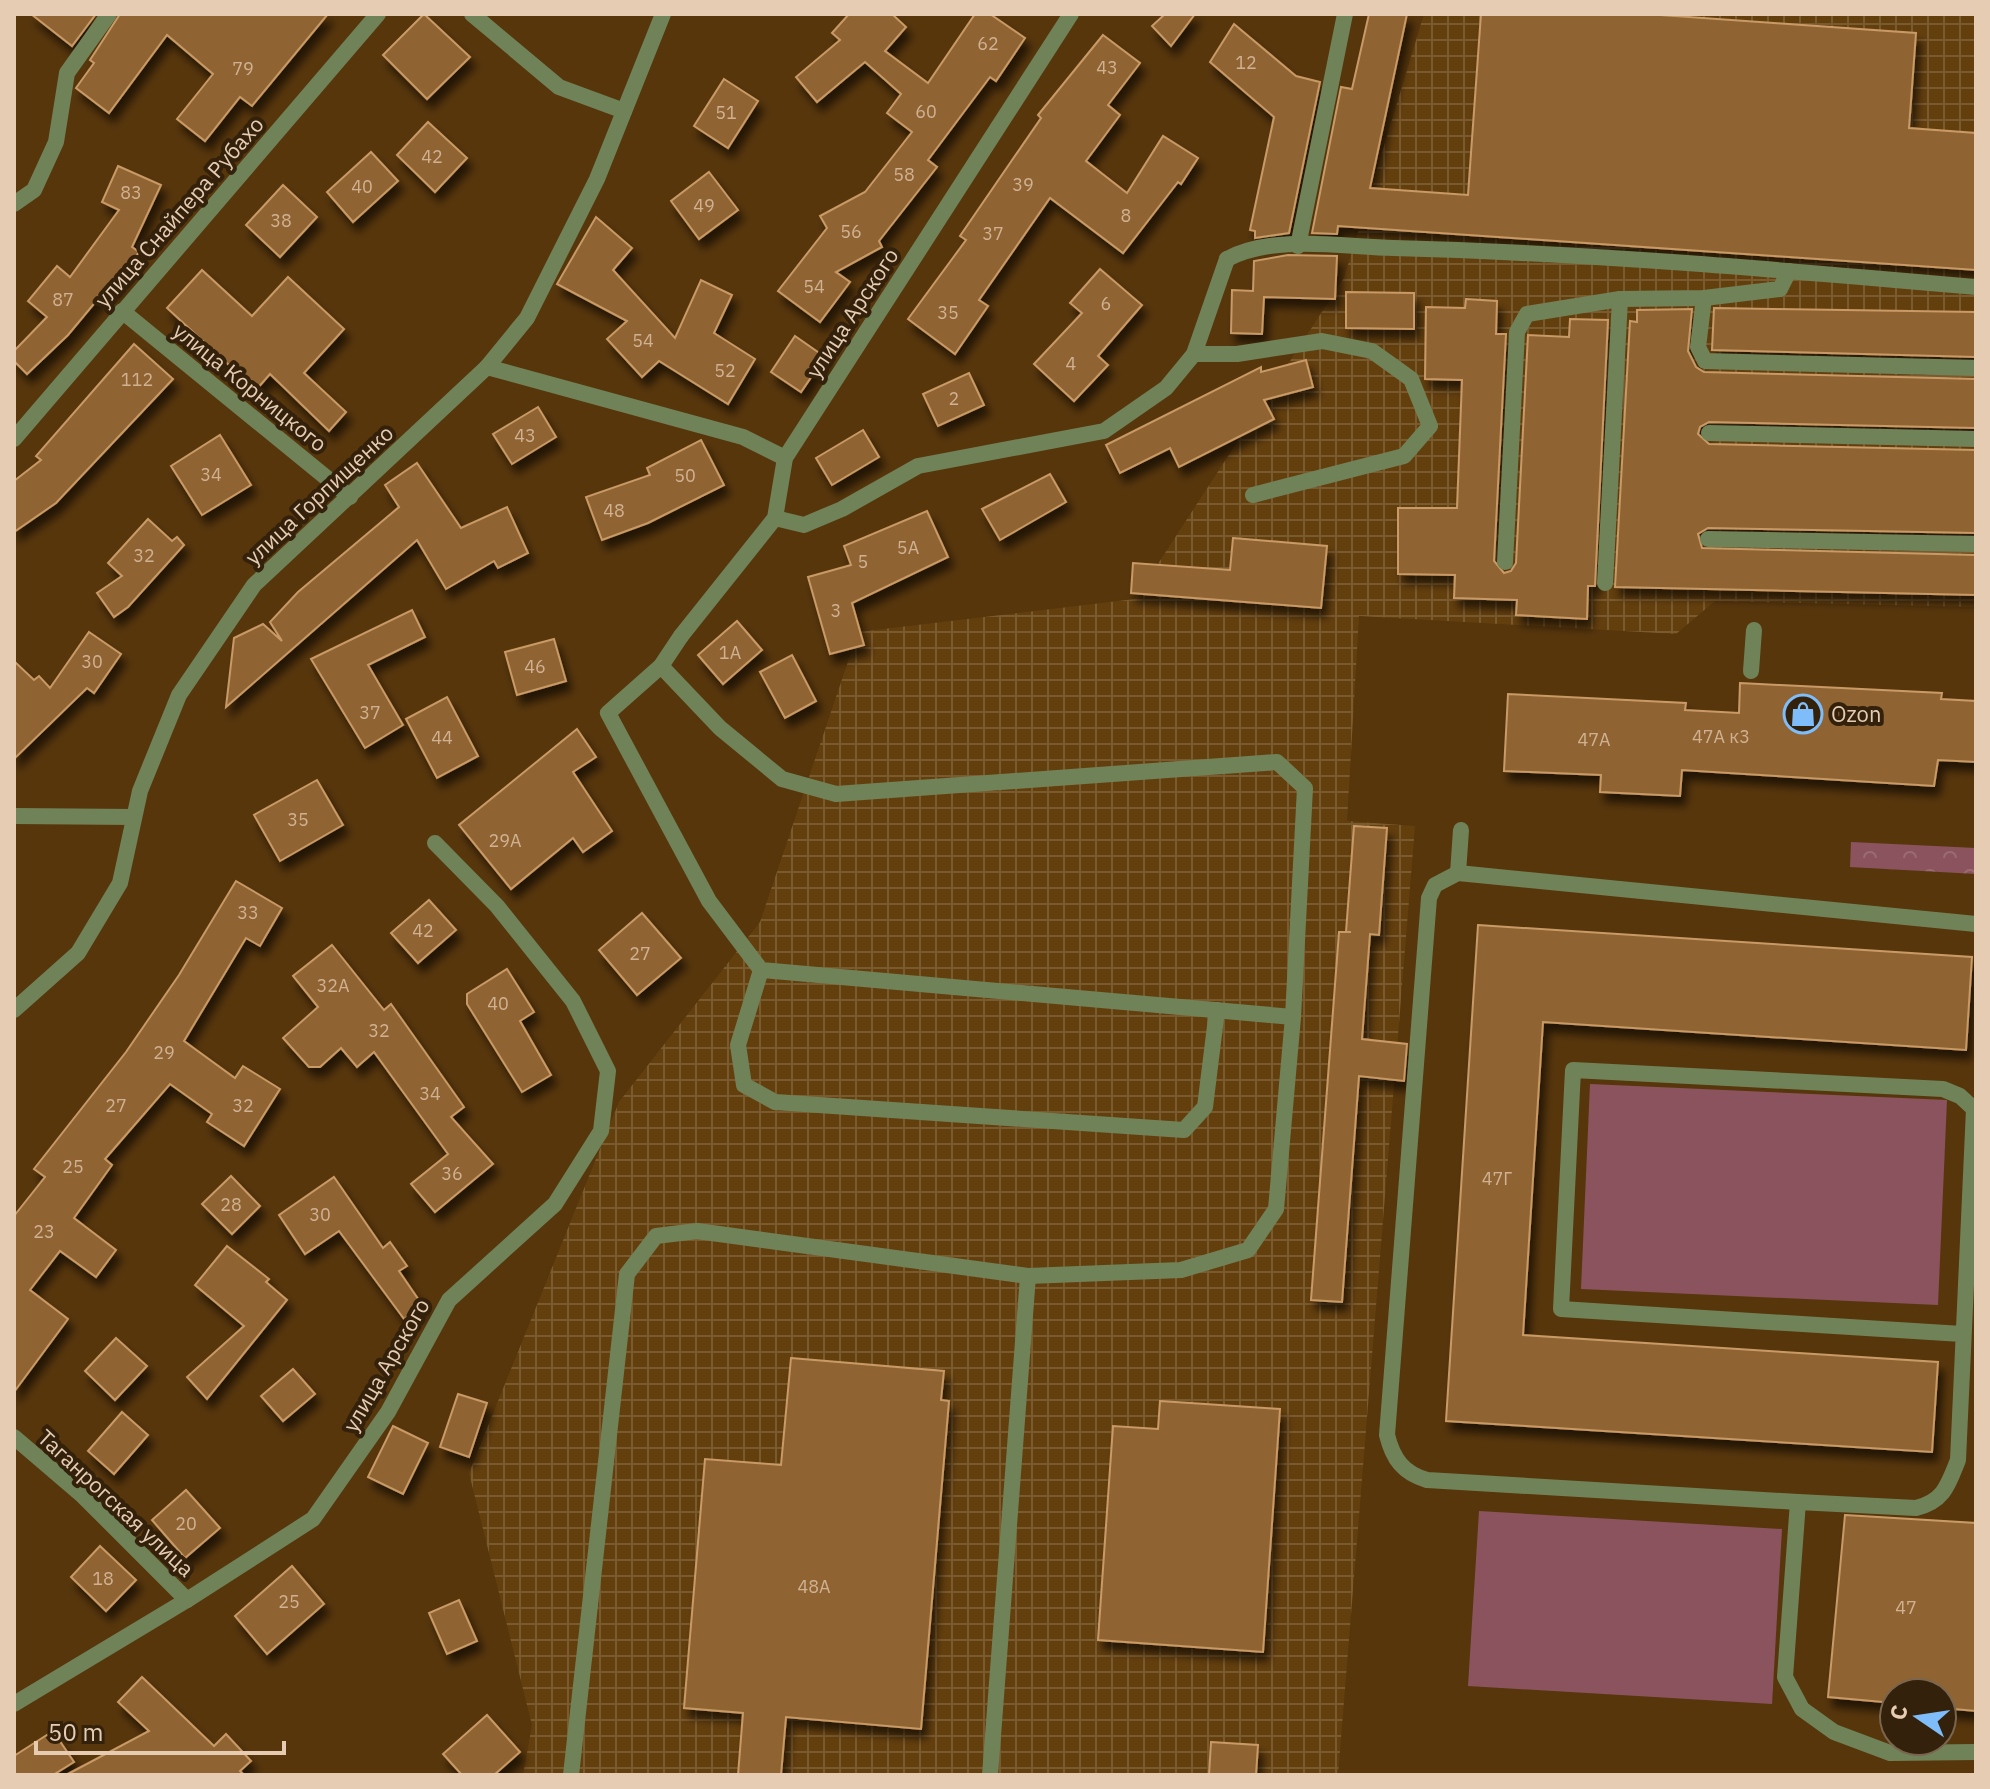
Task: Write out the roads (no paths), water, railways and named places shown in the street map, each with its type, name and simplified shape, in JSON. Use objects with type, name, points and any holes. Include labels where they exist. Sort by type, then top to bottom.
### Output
[{"type":"street","points":[[14,204],[34,190],[56,142],[67,73],[109,14]]},
{"type":"street","name":"улица Снайпера Рубахо","points":[[14,439],[378,14]]},
{"type":"street","points":[[472,14],[559,87],[624,111]]},
{"type":"street","name":"улица Горпищенко","points":[[14,1010],[78,953],[120,883],[140,791],[179,695],[254,585],[487,367],[527,318],[597,179],[663,14]]},
{"type":"street","name":"улица Арского","points":[[761,970],[709,901],[608,713],[661,666],[681,636],[775,518],[785,458],[1071,14]]},
{"type":"street","points":[[1298,246],[1345,14]]},
{"type":"street","points":[[775,518],[804,525],[842,509],[918,466],[1104,431],[1166,388],[1194,354],[1227,259],[1247,248],[1298,246],[1510,251],[1976,287]]},
{"type":"street","points":[[1505,562],[1517,332],[1527,314],[1620,299],[1704,298],[1780,289],[1789,271]]},
{"type":"street","points":[[1704,298],[1698,347],[1705,361],[1976,368]]},
{"type":"street","points":[[1605,583],[1620,299]]},
{"type":"street","name":"улица Корницкого","points":[[122,311],[350,497]]},
{"type":"street","points":[[1194,354],[1237,354],[1322,341],[1372,351],[1411,379],[1430,426],[1404,456],[1253,495]]},
{"type":"street","points":[[487,367],[743,437],[785,458]]},
{"type":"street","points":[[1709,433],[1976,439]]},
{"type":"street","points":[[1708,539],[1976,544]]},
{"type":"street","points":[[1751,671],[1754,630]]},
{"type":"street","points":[[571,1775],[627,1274],[656,1236],[697,1231],[1028,1276],[1181,1270],[1248,1250],[1276,1209],[1293,1017],[1305,788],[1277,762],[836,794],[782,779],[720,728],[661,666]]},
{"type":"street","points":[[14,816],[134,817]]},
{"type":"street","points":[[1458,873],[1461,830]]},
{"type":"street","name":"улица Арского","points":[[14,1704],[187,1600],[313,1519],[388,1412],[449,1300],[555,1204],[601,1131],[608,1071],[573,1001],[497,906],[435,843]]},
{"type":"street","points":[[1962,1334],[1561,1309],[1573,1070],[1943,1089],[1960,1096],[1974,1109],[1958,1460],[1944,1495],[1932,1504],[1916,1508],[1427,1480],[1413,1476],[1392,1452],[1387,1435],[1429,898],[1435,885],[1458,873],[1976,924]]},
{"type":"street","points":[[1217,1010],[1205,1107],[1184,1130],[775,1102],[744,1085],[738,1045],[761,970],[1217,1010],[1293,1017]]},
{"type":"street","points":[[990,1775],[1028,1276]]},
{"type":"street","name":"Таганрогская улица","points":[[14,1437],[83,1496],[187,1600]]},
{"type":"street","points":[[1798,1502],[1785,1677],[1802,1709],[1834,1732],[1890,1753],[1976,1752]]},
{"type":"place","name":"Ozon","points":[[1803,714]]}]
